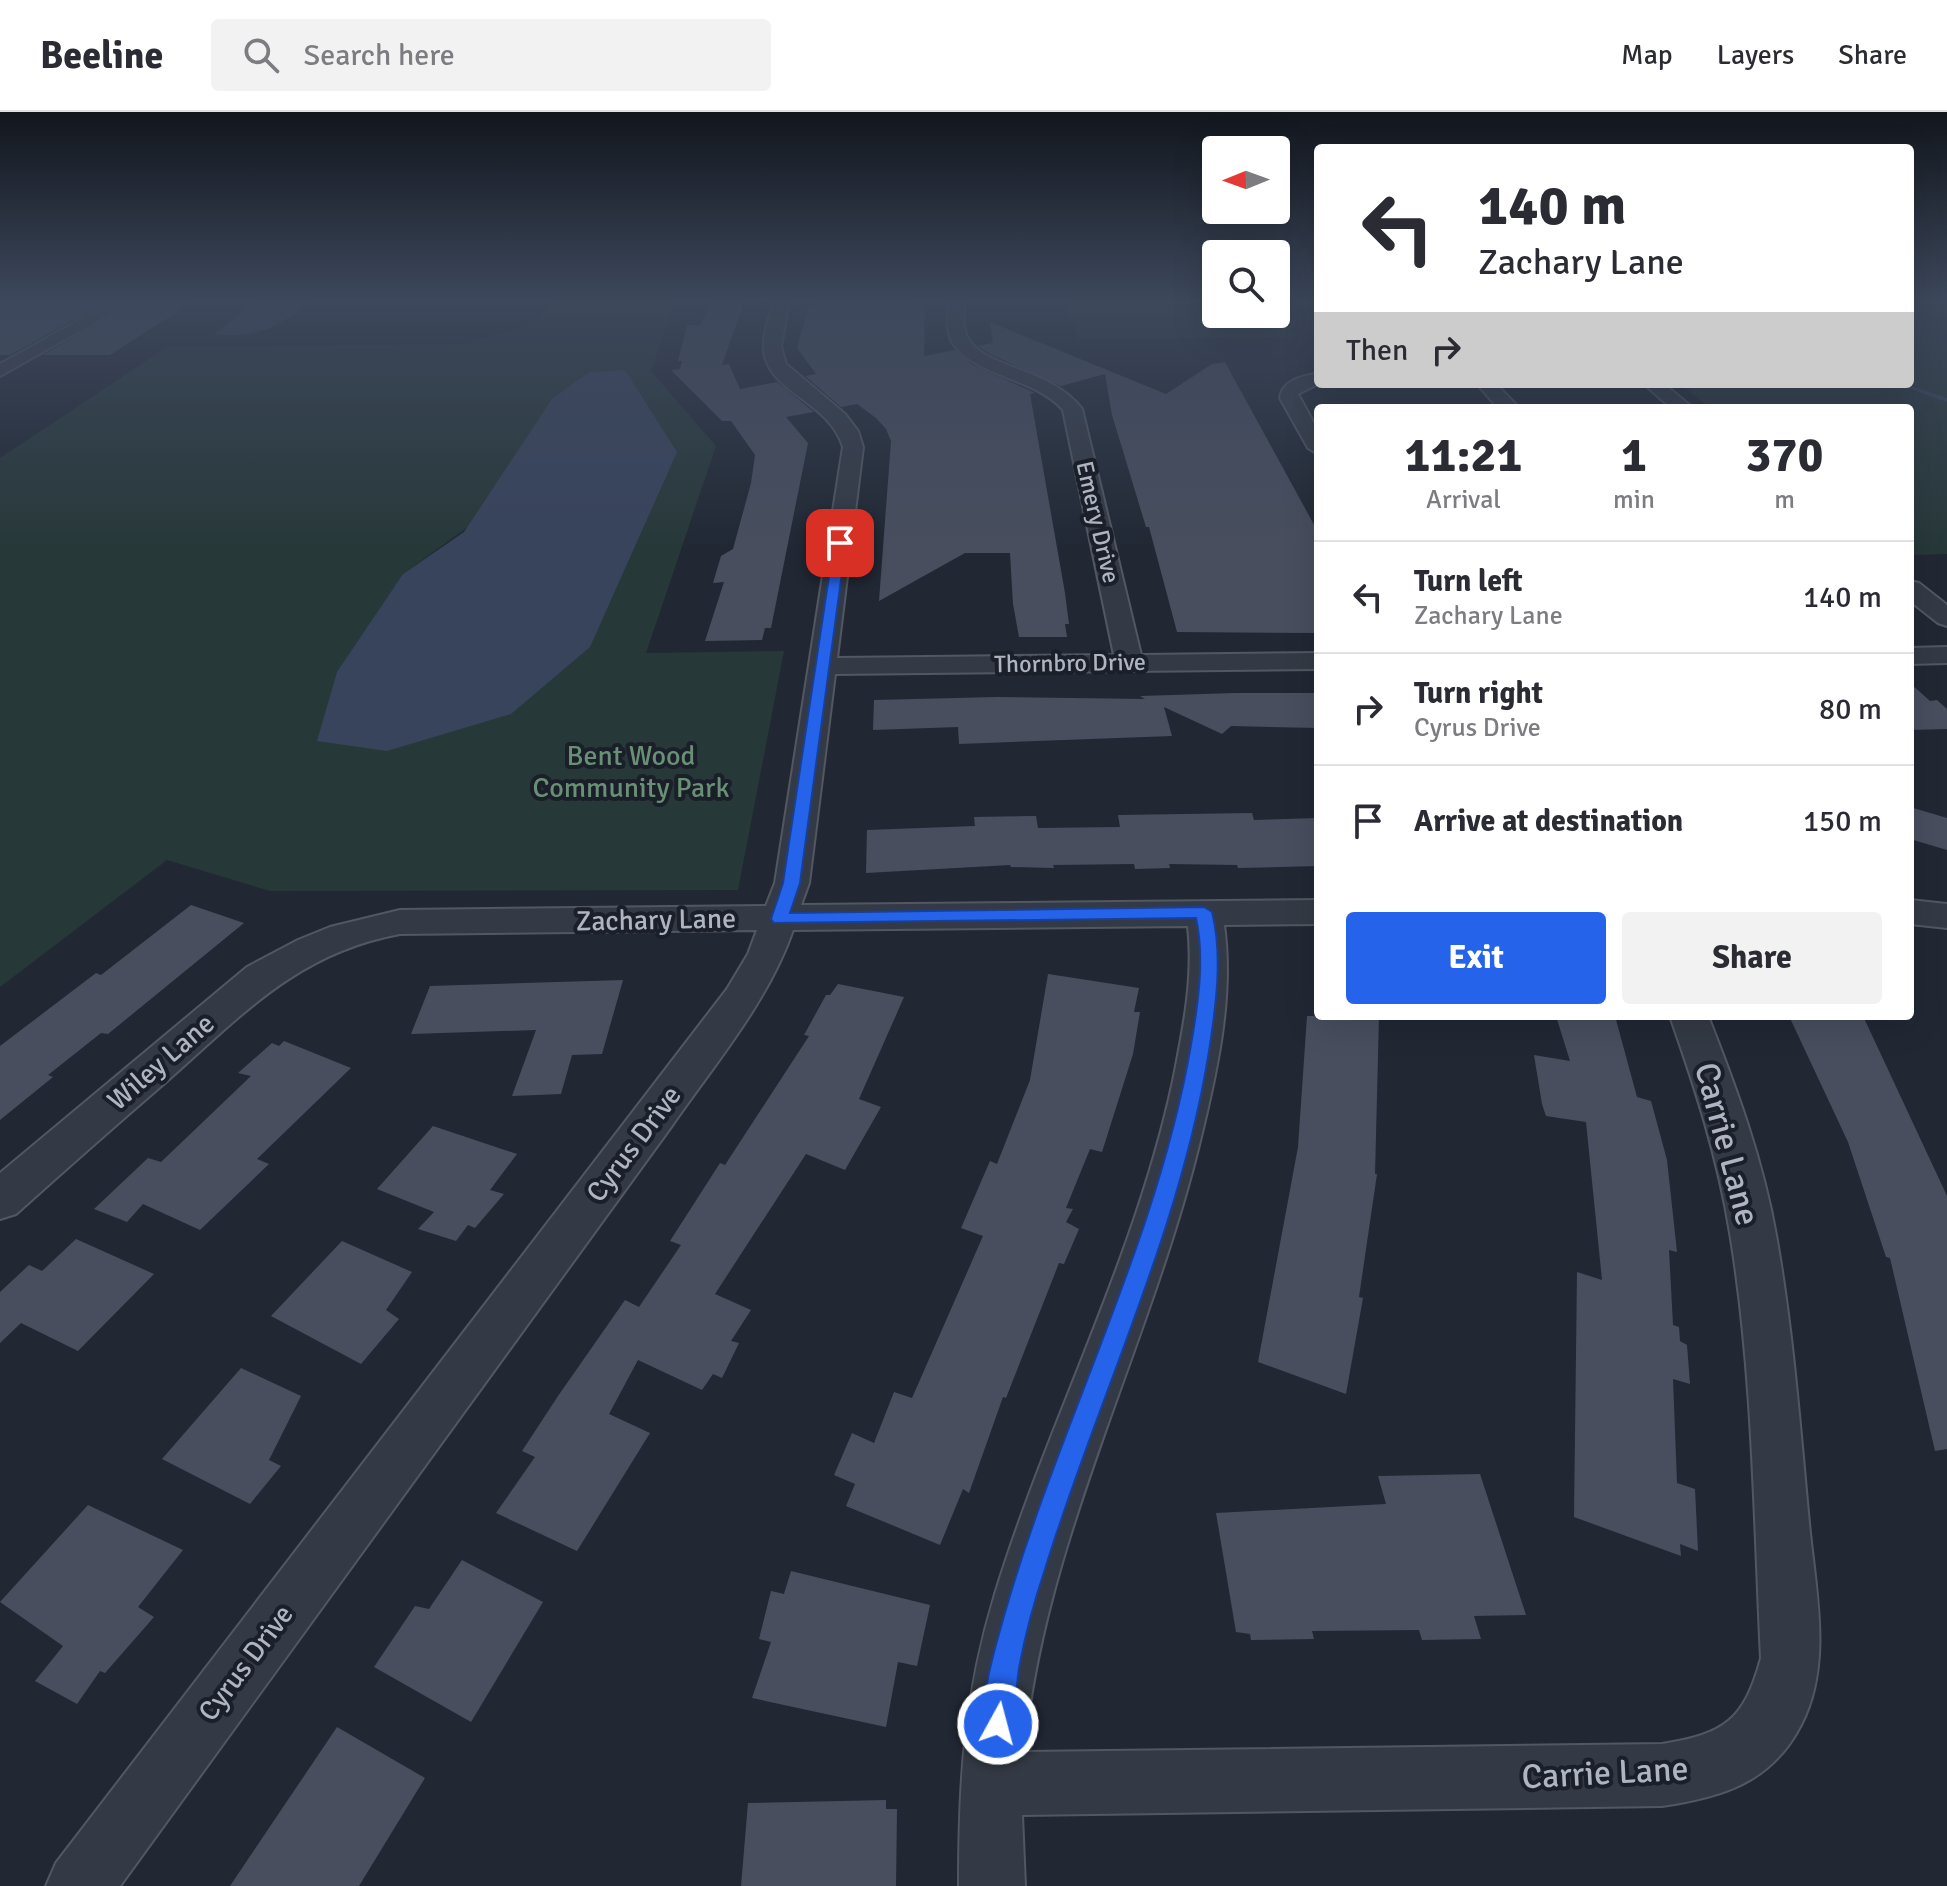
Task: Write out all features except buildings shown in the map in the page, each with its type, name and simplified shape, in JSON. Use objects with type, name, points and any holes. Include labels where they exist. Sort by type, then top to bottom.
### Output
[{"type":"street","name":"Cyrus Drive","points":[[79,1886],[656,1115],[740,999],[766,955],[792,883],[853,447],[849,430],[838,415],[800,385]]},
{"type":"street","name":"Emery Drive","points":[[1041,385],[1060,396],[1072,409],[1129,662]]},
{"type":"street","points":[[1299,385],[1289,392],[1314,440]]},
{"type":"street","points":[[1490,388],[1505,404]]},
{"type":"street","points":[[1658,388],[1678,404]]},
{"type":"street","points":[[1914,591],[1947,618]]},
{"type":"street","points":[[1914,656],[1947,655]]},
{"type":"street","name":"Thornbro Drive","points":[[823,666],[1314,661]]},
{"type":"street","points":[[992,1886],[991,1784],[1005,1664],[1031,1569],[1160,1208],[1190,1106],[1205,1015],[1209,935],[1204,912]]},
{"type":"street","name":"Zachary Lane","points":[[332,938],[357,928],[400,922],[1314,912]]},
{"type":"street","points":[[1914,912],[1947,916]]},
{"type":"street","name":"Wiley Lane","points":[[0,1200],[260,977],[332,938]]},
{"type":"street","name":"Carrie Lane","points":[[991,1784],[1662,1775],[1712,1767],[1752,1743],[1779,1705],[1791,1658],[1771,1379],[1753,1233],[1723,1108],[1690,1020]]},
{"type":"green space","name":"Bent Wood Community Park","points":[[110,385],[663,385],[716,446],[646,653],[784,651],[738,890],[270,891],[167,860],[0,987],[0,458]],"holes":[[[492,494],[387,751],[403,574],[469,526]]]},
{"type":"green space","points":[[1914,385],[1947,385],[1947,554],[1914,555],[1914,404],[1706,404],[1685,388],[1914,388]]},
{"type":"water","points":[[571,385],[634,385],[677,452],[590,647],[511,714],[387,751],[317,741],[337,672],[403,574],[464,532],[552,399]]},
{"type":"waterway","points":[[1912,388],[1947,400]]},
{"type":"route","points":[[840,543],[792,883],[780,919],[1204,912],[1209,935],[1205,1015],[1190,1106],[1160,1208],[1031,1569],[1005,1664],[998,1724]]}]
